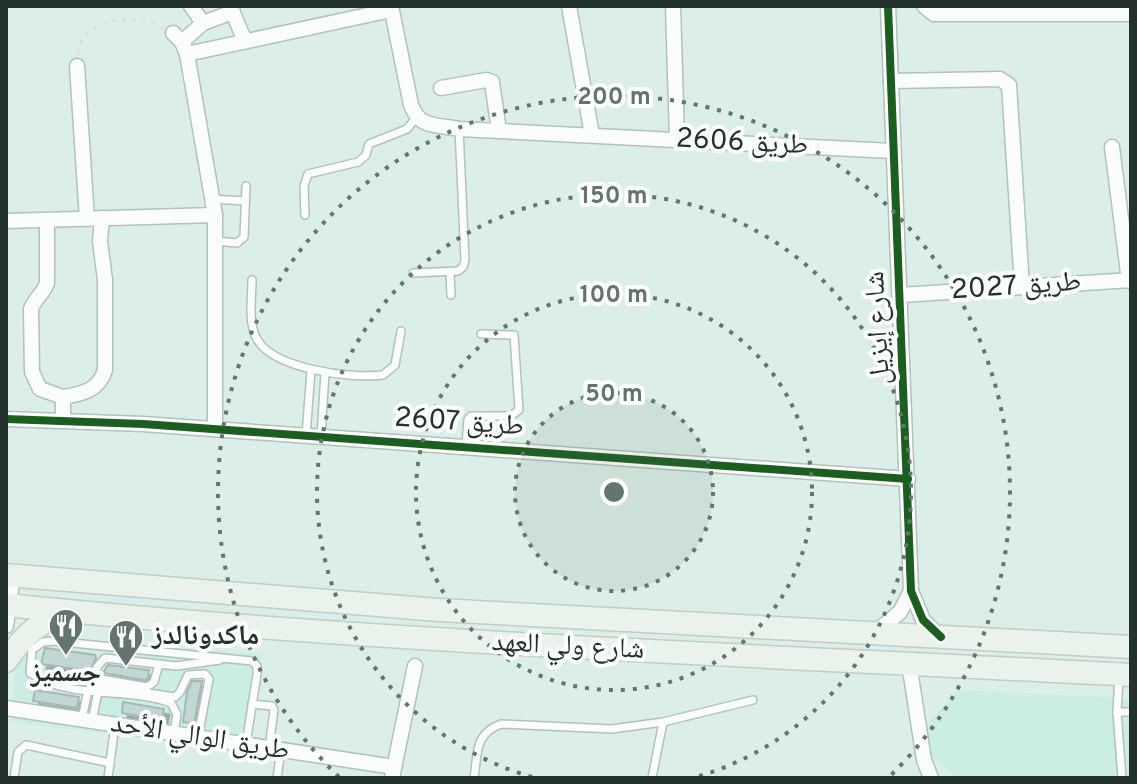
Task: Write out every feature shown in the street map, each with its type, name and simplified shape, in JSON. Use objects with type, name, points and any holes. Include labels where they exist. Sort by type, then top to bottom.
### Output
[{"type":"main road","name":"شارع ولي العهد","points":[[8,595],[197,600],[238,595],[455,611],[1131,647]]},
{"type":"main road","name":"شارع ولي العهد","points":[[8,595],[68,612],[421,639],[1125,675]]},
{"type":"main road","points":[[6,661],[25,635],[35,627],[68,612]]},
{"type":"main road","points":[[909,663],[910,637]]},
{"type":"street","points":[[191,6],[203,23]]},
{"type":"street","points":[[569,6],[592,135]]},
{"type":"street","points":[[673,6],[677,140]]},
{"type":"street","name":"شارع إيزيل","points":[[888,6],[911,591],[919,613],[941,637]]},
{"type":"street","points":[[924,6],[934,14],[1059,10],[1131,14]]},
{"type":"street","points":[[181,43],[245,41],[391,8],[416,118]]},
{"type":"street","points":[[181,43],[203,23],[232,9],[245,41]]},
{"type":"street","points":[[181,43],[215,215],[215,429]]},
{"type":"street","points":[[77,66],[87,219]]},
{"type":"street","points":[[891,81],[1000,79],[1009,85],[1022,286]]},
{"type":"street","points":[[441,88],[486,80],[492,82],[499,131]]},
{"type":"street","name":"طريق 2606","points":[[416,118],[421,122],[459,129],[892,151]]},
{"type":"street","points":[[1112,147],[1130,280]]},
{"type":"street","points":[[6,221],[215,215]]},
{"type":"street","points":[[47,220],[47,283],[31,309],[32,372],[40,389],[63,397],[94,388],[102,381],[105,370],[105,280],[100,241],[102,218]]},
{"type":"street","name":"طريق 2027","points":[[901,295],[1130,280]]},
{"type":"street","points":[[63,397],[63,421]]},
{"type":"street","name":"طريق 2607","points":[[6,419],[466,445],[908,479]]},
{"type":"street","points":[[873,634],[895,619],[911,591]]},
{"type":"street","points":[[909,663],[924,760],[931,778]]},
{"type":"street","name":"طريق الوالي الأحد","points":[[6,708],[246,744],[393,772],[415,666]]},
{"type":"lane","points":[[305,215],[304,186],[308,174],[358,162],[366,155],[369,144],[407,129],[416,118]]},
{"type":"lane","points":[[413,273],[450,272],[463,267],[459,129]]},
{"type":"lane","points":[[215,241],[237,243],[244,237],[246,186]]},
{"type":"lane","points":[[212,199],[245,201]]},
{"type":"lane","points":[[450,272],[451,295]]},
{"type":"lane","points":[[252,280],[256,339],[267,350],[311,371],[375,376],[390,371],[398,357],[401,331]]},
{"type":"lane","points":[[466,445],[468,419],[471,416],[511,416],[519,410],[514,335],[481,334]]},
{"type":"lane","points":[[311,371],[314,436]]},
{"type":"lane","points":[[314,436],[325,373]]},
{"type":"lane","points":[[198,737],[209,679],[205,674],[188,675],[175,697],[50,682],[30,673],[32,650],[43,642],[53,641],[252,661],[257,666],[246,744]]},
{"type":"lane","points":[[87,720],[97,667],[105,658],[183,665],[234,658]]},
{"type":"lane","points":[[94,687],[147,687],[154,682],[159,664]]},
{"type":"lane","points":[[1122,778],[1117,712],[1125,675]]},
{"type":"lane","points":[[94,687],[171,703],[177,714],[174,734]]},
{"type":"lane","points":[[474,778],[480,740],[487,729],[501,724],[612,729],[663,722],[753,700]]},
{"type":"lane","points":[[252,704],[272,706],[274,710],[277,778]]},
{"type":"lane","points":[[1117,712],[1131,712]]},
{"type":"lane","points":[[652,778],[663,722]]},
{"type":"lane","points":[[108,778],[115,725]]},
{"type":"lane","points":[[11,777],[18,752],[26,745],[110,763]]},
{"type":"path","points":[[77,66],[79,45],[89,32],[111,21],[131,18],[150,20],[181,43]]},
{"type":"shaded area","points":[[33,638],[262,654],[246,751],[11,722],[13,681],[18,661]]},
{"type":"shaded area","points":[[958,690],[1131,698],[1131,778],[959,778],[932,757],[925,727]]},
{"type":"building","points":[[45,648],[95,655],[96,658],[90,671],[41,664]]},
{"type":"building","points":[[108,665],[149,670],[148,678],[103,673]]},
{"type":"building","points":[[192,681],[202,681],[194,724],[183,722],[187,692]]},
{"type":"building","points":[[35,690],[79,697],[77,708],[33,701]]},
{"type":"building","points":[[123,702],[164,709],[162,720],[122,713]]},
{"type":"cycle path","points":[[888,6],[911,591],[923,620],[941,637]]},
{"type":"cycle path","points":[[6,419],[143,424],[908,479]]},
{"type":"place","name":"جسميز","points":[[66,657]]},
{"type":"place","name":"ماكدونالدز","points":[[126,668]]}]
